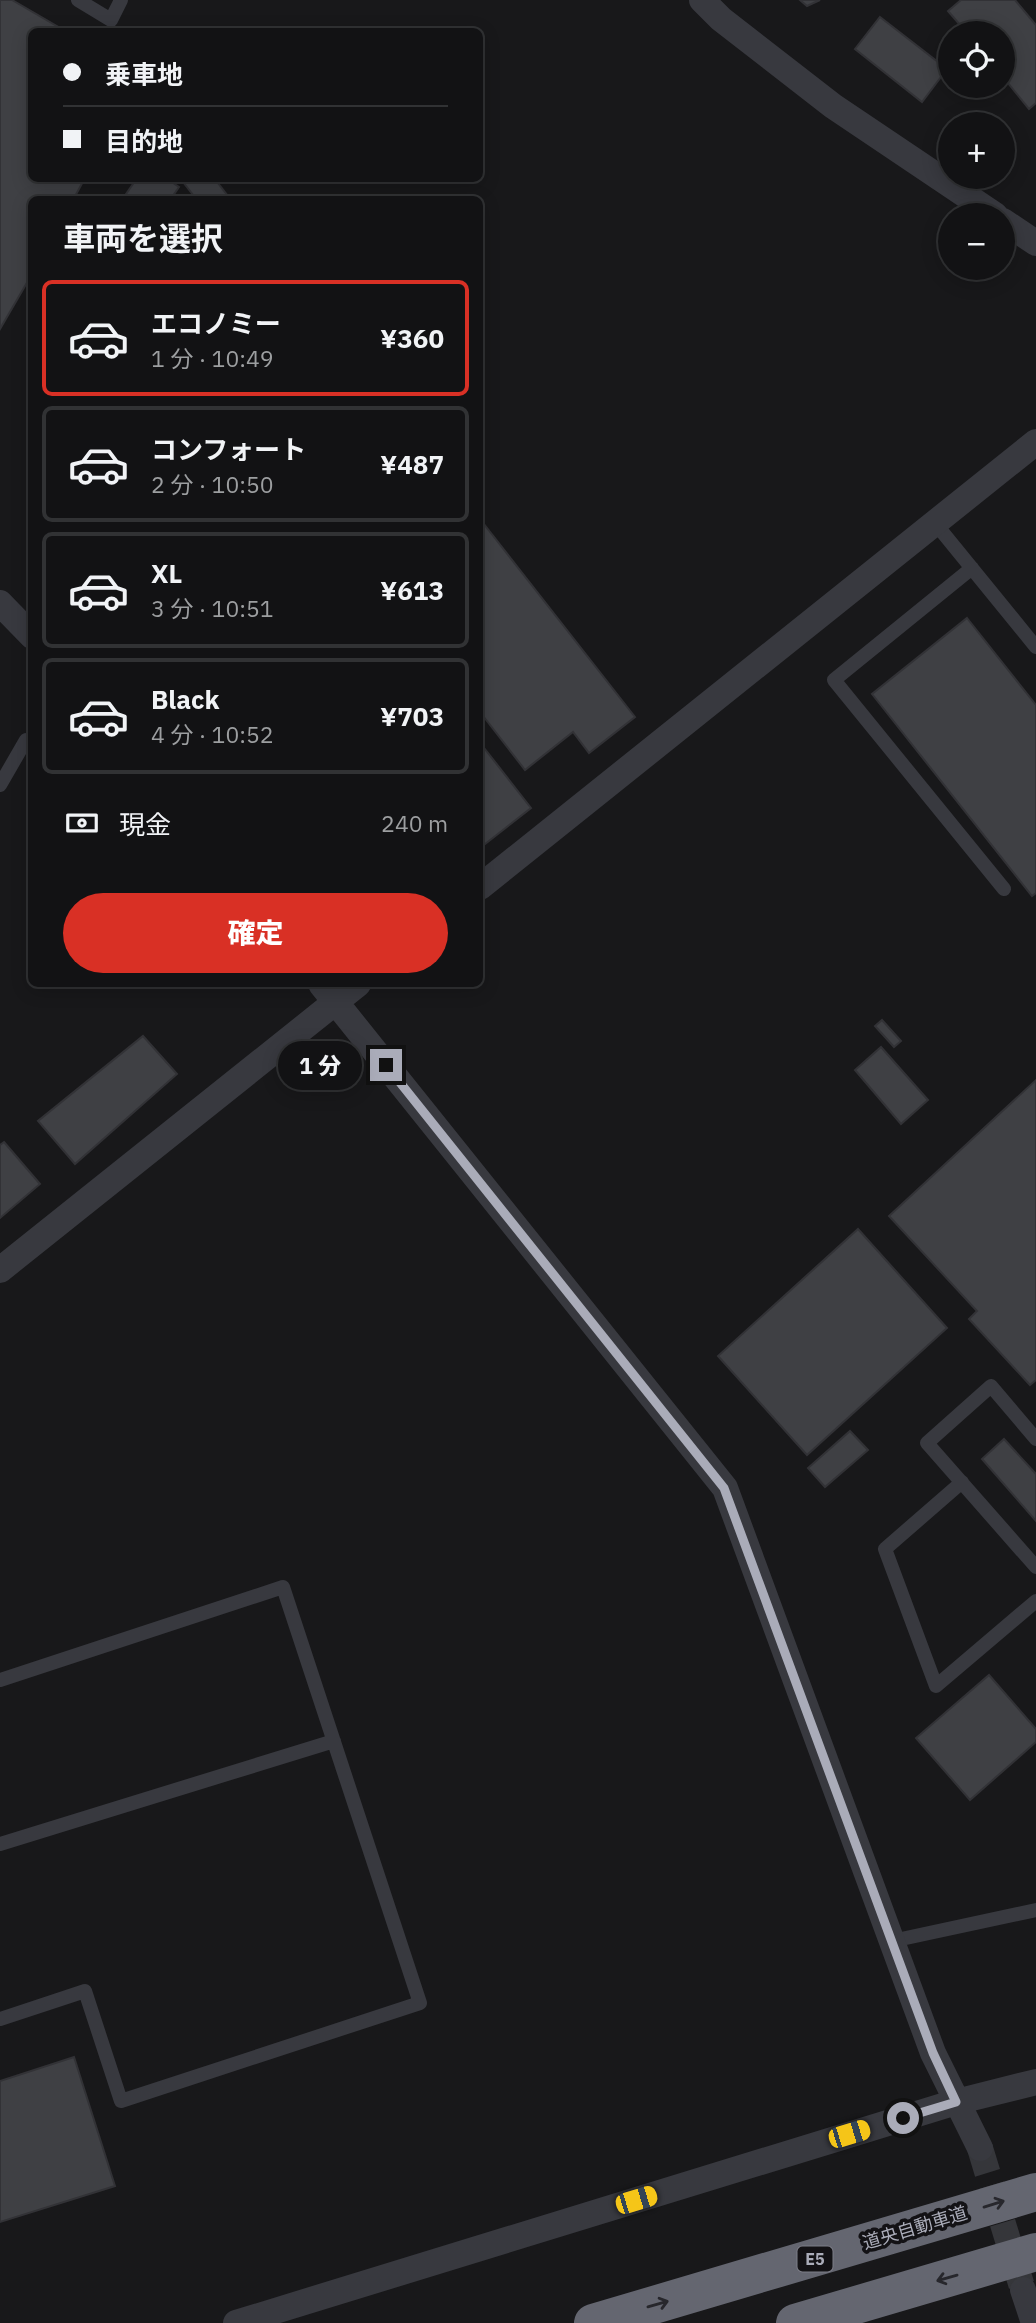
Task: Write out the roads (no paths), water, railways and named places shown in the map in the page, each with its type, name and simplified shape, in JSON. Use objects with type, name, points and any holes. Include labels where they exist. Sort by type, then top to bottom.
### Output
[{"type":"highway","name":"道央自動車道","points":[[593,2323],[1036,2192]]},
{"type":"highway","points":[[794,2323],[1036,2252]]},
{"type":"street","points":[[702,0],[721,19],[833,106],[977,203]]},
{"type":"street","points":[[1015,228],[1036,243]]},
{"type":"street","points":[[483,885],[1036,442]]},
{"type":"street","points":[[0,603],[28,632]]},
{"type":"street","points":[[0,1270],[328,993],[348,987]]},
{"type":"street","points":[[328,993],[724,1488],[933,2053],[980,2148]]},
{"type":"street","points":[[236,2323],[956,2102],[1036,2082]]},
{"type":"street","points":[[1023,2291],[1034,2323]]},
{"type":"lane","points":[[78,0],[111,20],[121,0]]},
{"type":"lane","points":[[935,523],[1036,647]]},
{"type":"lane","points":[[972,568],[834,680],[1004,889]]},
{"type":"lane","points":[[0,785],[26,740]]},
{"type":"lane","points":[[1036,1439],[991,1386],[927,1443],[1036,1567]]},
{"type":"lane","points":[[962,1482],[885,1549],[936,1686],[1036,1601]]},
{"type":"lane","points":[[0,1680],[283,1587],[420,2003],[121,2101],[85,1991],[0,2019]]},
{"type":"lane","points":[[0,1844],[334,1741]]},
{"type":"lane","points":[[891,1941],[1036,1910]]},
{"type":"tunnel","points":[[980,2148],[1023,2290]]}]
